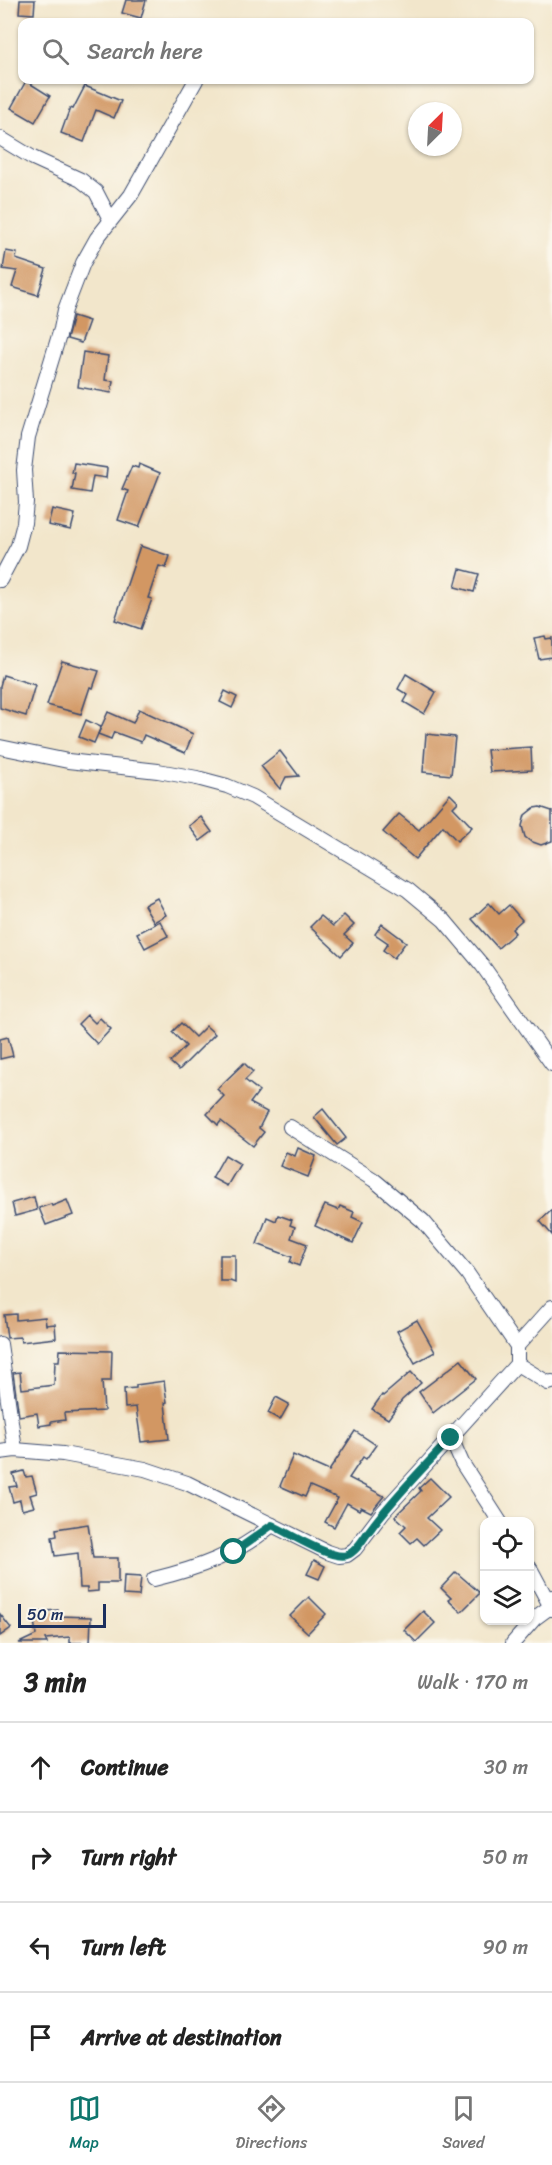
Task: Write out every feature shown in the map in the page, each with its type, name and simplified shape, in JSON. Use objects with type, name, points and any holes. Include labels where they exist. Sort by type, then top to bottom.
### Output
[{"type":"street","points":[[0,580],[18,546],[24,523],[26,502],[24,470],[28,436],[62,329],[65,310],[83,263],[96,237],[131,195],[194,84]]},
{"type":"street","points":[[0,138],[33,158],[81,180],[96,192],[110,219]]},
{"type":"street","points":[[0,747],[68,761],[158,771],[197,778],[227,786],[253,797],[408,890],[444,920],[483,965],[552,1064]]},
{"type":"street","points":[[290,1127],[374,1180],[423,1221],[467,1273],[518,1346]]},
{"type":"street","points":[[0,1452],[15,1450],[63,1454],[145,1469],[187,1484],[327,1552],[339,1556],[347,1555],[355,1549],[383,1512],[517,1364],[518,1346],[552,1307]]},
{"type":"street","points":[[0,1344],[15,1450]]},
{"type":"street","points":[[517,1364],[548,1383],[552,1382]]},
{"type":"street","points":[[451,1438],[462,1463],[498,1517]]},
{"type":"street","points":[[154,1579],[194,1569],[234,1552],[272,1525]]},
{"type":"street","points":[[513,1643],[551,1604],[532,1571]]},
{"type":"building","points":[[20,0],[35,0],[34,14],[19,13]]},
{"type":"building","points":[[126,0],[146,0],[141,18],[122,13]]},
{"type":"building","points":[[24,84],[31,84],[50,96],[35,122],[11,108]]},
{"type":"building","points":[[85,86],[121,101],[114,118],[96,110],[84,142],[61,133],[70,108],[73,109]]},
{"type":"building","points":[[6,251],[17,253],[16,259],[46,269],[38,295],[12,287],[17,271],[3,269]]},
{"type":"building","points":[[73,316],[89,321],[81,343],[67,339]]},
{"type":"building","points":[[83,352],[108,356],[105,380],[113,381],[111,393],[78,387]]},
{"type":"building","points":[[74,463],[107,468],[106,478],[93,476],[90,493],[72,490]]},
{"type":"building","points":[[139,464],[160,473],[139,527],[118,520],[128,491],[122,489],[132,466],[138,468]]},
{"type":"building","points":[[52,509],[75,514],[71,530],[48,525]]},
{"type":"building","points":[[140,546],[170,556],[166,568],[159,566],[148,598],[152,599],[141,629],[115,620]]},
{"type":"building","points":[[460,569],[479,574],[474,592],[455,587]]},
{"type":"building","points":[[545,636],[546,639],[552,638],[552,657],[539,659],[534,638]]},
{"type":"building","points":[[62,661],[99,671],[93,688],[90,687],[81,714],[47,705]]},
{"type":"building","points":[[406,674],[436,692],[424,714],[404,702],[408,695],[398,689]]},
{"type":"building","points":[[3,675],[35,685],[26,716],[0,708],[0,686]]},
{"type":"building","points":[[225,691],[237,697],[232,708],[220,702]]},
{"type":"building","points":[[139,709],[193,734],[185,753],[144,735],[141,742],[114,732],[111,739],[98,734],[108,712],[133,723]]},
{"type":"building","points":[[86,720],[101,727],[94,743],[79,737]]},
{"type":"building","points":[[426,734],[455,737],[451,775],[423,772]]},
{"type":"building","points":[[531,747],[532,770],[490,772],[487,750]]},
{"type":"building","points":[[280,751],[299,776],[286,777],[280,789],[261,766]]},
{"type":"building","points":[[450,794],[458,802],[453,807],[472,827],[457,841],[443,826],[415,859],[383,832],[399,814],[419,830]]},
{"type":"building","points":[[540,807],[552,811],[552,841],[541,845],[525,837],[522,826],[525,815],[534,808]]},
{"type":"building","points":[[201,817],[212,832],[200,841],[189,826]]},
{"type":"building","points":[[157,898],[166,915],[154,922],[144,905]]},
{"type":"building","points":[[489,903],[499,914],[509,905],[522,920],[512,929],[515,933],[498,948],[472,919]]},
{"type":"building","points":[[344,915],[354,925],[344,935],[353,943],[341,956],[310,927],[321,916],[333,926]]},
{"type":"building","points":[[160,921],[168,936],[145,948],[137,933]]},
{"type":"building","points":[[382,924],[406,942],[394,958],[383,950],[388,943],[375,934]]},
{"type":"building","points":[[87,1015],[95,1023],[100,1018],[111,1029],[97,1044],[78,1024]]},
{"type":"building","points":[[181,1023],[195,1037],[206,1026],[215,1034],[179,1070],[170,1062],[186,1046],[172,1032]]},
{"type":"building","points":[[8,1037],[13,1056],[0,1059],[0,1039]]},
{"type":"building","points":[[244,1063],[253,1072],[245,1080],[259,1091],[250,1103],[267,1112],[259,1128],[264,1132],[253,1146],[221,1121],[218,1125],[207,1114],[224,1096],[217,1089]]},
{"type":"building","points":[[323,1109],[346,1138],[337,1145],[314,1117]]},
{"type":"building","points":[[298,1148],[316,1156],[308,1177],[280,1166],[286,1152],[295,1156]]},
{"type":"building","points":[[225,1155],[240,1164],[227,1186],[212,1178]]},
{"type":"building","points":[[34,1197],[37,1210],[15,1216],[12,1203]]},
{"type":"building","points":[[67,1200],[73,1215],[46,1225],[39,1208]]},
{"type":"building","points":[[325,1205],[338,1210],[340,1206],[354,1212],[352,1217],[363,1222],[353,1243],[315,1226]]},
{"type":"building","points":[[552,1210],[552,1235],[540,1221]]},
{"type":"building","points":[[278,1215],[292,1220],[290,1225],[295,1227],[291,1238],[307,1244],[299,1266],[290,1262],[292,1257],[257,1244],[267,1217],[276,1221]]},
{"type":"building","points":[[220,1255],[235,1255],[235,1283],[220,1281]]},
{"type":"building","points":[[16,1314],[16,1320],[45,1317],[46,1325],[55,1324],[56,1338],[21,1342],[20,1337],[7,1338],[4,1315]]},
{"type":"building","points":[[417,1320],[435,1352],[415,1363],[397,1331]]},
{"type":"building","points":[[60,1350],[112,1351],[111,1381],[102,1381],[104,1411],[64,1413],[65,1420],[39,1426],[37,1413],[19,1416],[13,1373],[20,1372],[22,1389],[54,1385],[55,1361],[59,1361]]},
{"type":"building","points":[[461,1360],[476,1379],[433,1413],[419,1392]]},
{"type":"building","points":[[411,1372],[421,1383],[402,1400],[388,1419],[372,1409],[382,1395]]},
{"type":"building","points":[[164,1381],[169,1439],[141,1442],[136,1407],[125,1408],[124,1389]]},
{"type":"building","points":[[276,1397],[289,1404],[280,1420],[268,1413]]},
{"type":"building","points":[[355,1431],[376,1445],[366,1459],[363,1457],[349,1478],[384,1496],[371,1512],[361,1507],[359,1510],[347,1503],[334,1527],[325,1522],[338,1498],[310,1486],[305,1497],[280,1486],[293,1455],[329,1471]]},
{"type":"building","points":[[24,1471],[26,1477],[32,1476],[37,1493],[30,1495],[34,1507],[22,1510],[20,1500],[13,1502],[9,1487],[17,1486],[13,1474]]},
{"type":"building","points":[[430,1478],[449,1497],[427,1518],[440,1530],[424,1545],[417,1538],[411,1543],[400,1532],[406,1526],[395,1516],[421,1491],[419,1488]]},
{"type":"building","points":[[88,1524],[93,1558],[118,1558],[118,1583],[98,1583],[98,1591],[87,1592],[87,1588],[80,1588],[78,1553],[55,1556],[52,1537],[57,1536],[56,1529]]},
{"type":"building","points":[[314,1560],[325,1566],[319,1579],[307,1574]]},
{"type":"building","points":[[456,1572],[480,1593],[461,1612],[448,1600],[451,1598],[441,1588]]},
{"type":"building","points":[[124,1576],[141,1577],[139,1596],[123,1595]]},
{"type":"building","points":[[309,1597],[326,1614],[308,1633],[290,1616]]},
{"type":"building","points":[[58,1610],[59,1616],[91,1617],[90,1643],[70,1643],[70,1637],[45,1639],[47,1643],[19,1643],[36,1635],[33,1612]]},
{"type":"building","points":[[423,1611],[435,1623],[416,1642],[404,1630]]},
{"type":"building","points":[[0,1614],[11,1628],[0,1636]]},
{"type":"route","points":[[234,1552],[272,1525],[327,1552],[339,1556],[347,1555],[355,1549],[383,1512],[451,1438]]}]
